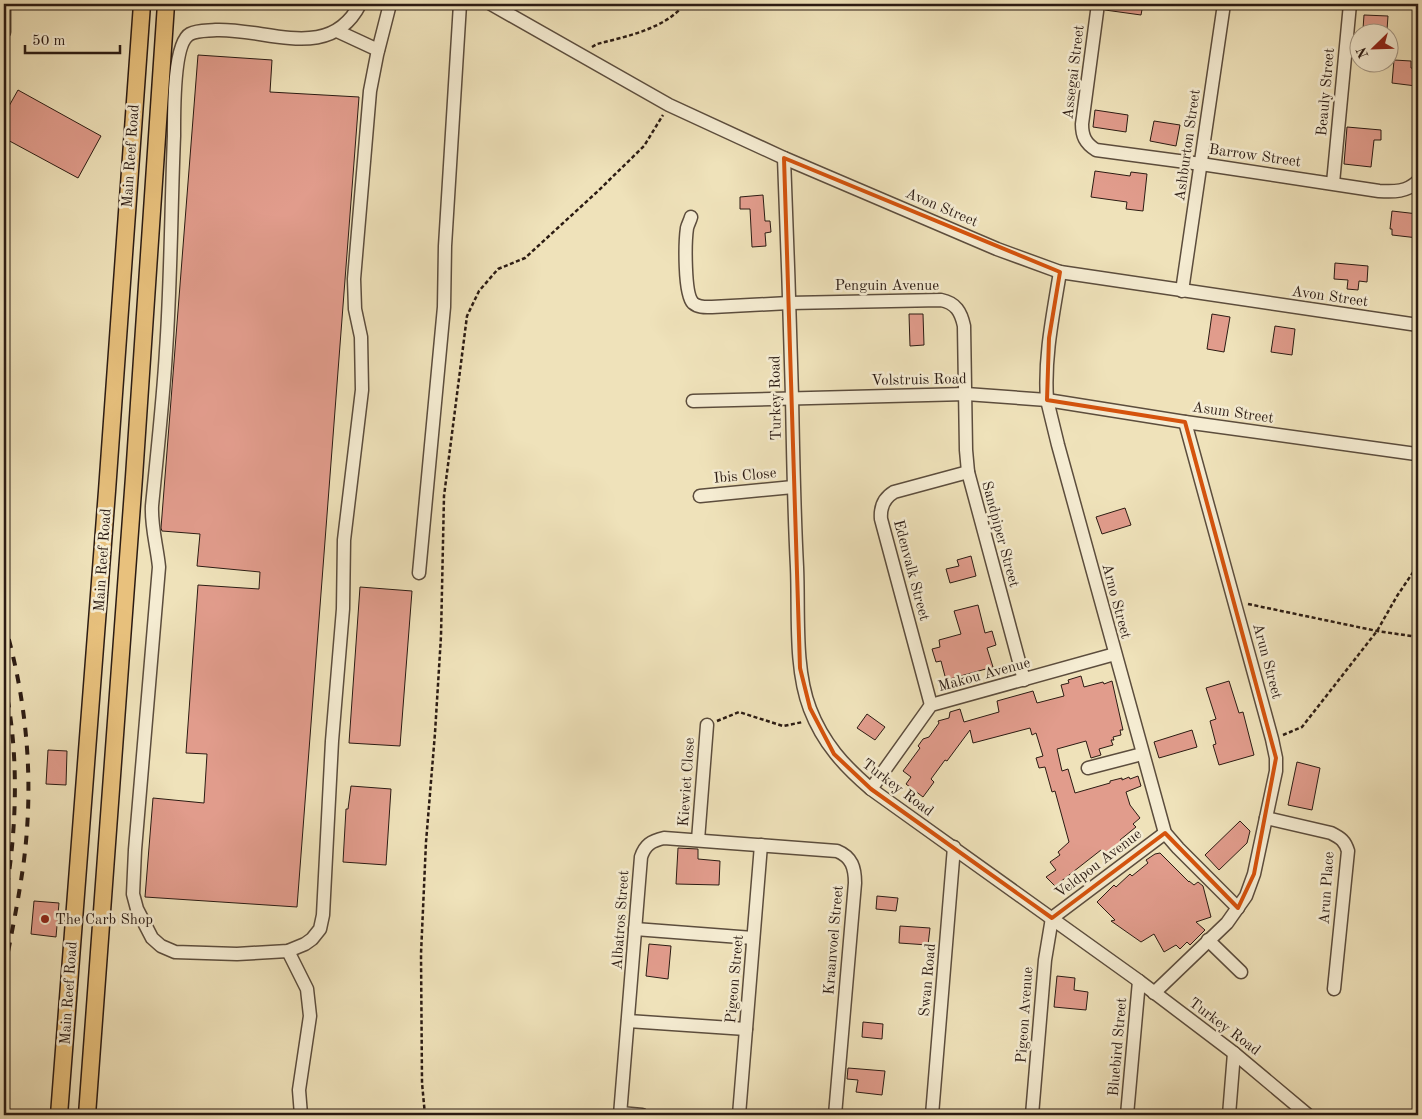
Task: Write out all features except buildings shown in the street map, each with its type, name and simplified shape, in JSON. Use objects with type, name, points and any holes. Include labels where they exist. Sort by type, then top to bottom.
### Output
[{"type":"main road","name":"Main Reef Road","points":[[58,1115],[142,4]]},
{"type":"main road","name":"Main Reef Road","points":[[87,1115],[166,4]]},
{"type":"main road","points":[[114,384],[140,388]]},
{"type":"main road","points":[[68,990],[96,992]]},
{"type":"street","points":[[360,4],[347,22],[337,31],[319,38],[299,38],[242,31],[203,31],[190,34],[184,39],[177,64],[166,352],[151,522],[157,545],[159,567],[133,894],[137,909],[152,938],[161,946],[175,952],[237,954],[288,950],[305,944],[320,929],[323,915],[332,740],[343,609],[344,540],[362,390],[362,347],[355,309],[354,279],[370,92],[378,50],[390,4]]},
{"type":"street","points":[[419,572],[444,307],[446,236],[460,4]]},
{"type":"street","name":"Avon Street","points":[[491,4],[669,105],[784,158],[998,249],[1060,272],[1418,325]]},
{"type":"street","name":"Assegai Street","points":[[1086,143],[1083,137],[1082,124],[1098,4]]},
{"type":"street","name":"Ashburton Street","points":[[1182,291],[1224,4]]},
{"type":"street","name":"Beauly Street","points":[[1333,184],[1350,4]]},
{"type":"street","points":[[4,7],[4,32]]},
{"type":"street","points":[[337,31],[378,50]]},
{"type":"street","name":"Barrow Street","points":[[1086,143],[1101,152],[1201,164],[1394,192],[1405,190],[1418,181]]},
{"type":"street","name":"Turkey Road","points":[[784,158],[792,398],[792,487],[800,668],[804,690],[813,716],[834,754],[871,789],[1139,981],[1234,1052],[1308,1115]]},
{"type":"street","name":"Penguin Avenue","points":[[691,217],[687,229],[686,244],[688,292],[692,302],[702,307],[789,303],[941,300],[948,302],[960,312],[964,326],[966,394]]},
{"type":"street","name":"Arno Street","points":[[1060,272],[1049,338],[1046,376],[1047,400],[1142,754],[1165,833],[1238,908]]},
{"type":"street","name":"Volstruis Road","points":[[692,401],[966,394],[1047,400]]},
{"type":"street","name":"Sandpiper Street","points":[[966,394],[968,472],[1024,680]]},
{"type":"street","name":"Asum Street","points":[[1047,400],[1186,422],[1416,454]]},
{"type":"street","name":"Arun Street","points":[[1154,993],[1227,923],[1246,896],[1254,874],[1276,764],[1272,739],[1186,422]]},
{"type":"street","name":"Edenvalk Street","points":[[931,705],[881,519],[881,512],[888,496],[894,492],[968,472]]},
{"type":"street","name":"Ibis Close","points":[[700,496],[792,487]]},
{"type":"street","name":"Makou Avenue","points":[[871,789],[931,705],[1115,654]]},
{"type":"street","name":"Kiewiet Close","points":[[698,840],[707,725]]},
{"type":"street","points":[[1088,768],[1142,754]]},
{"type":"street","name":"Arun Place","points":[[1266,818],[1331,833],[1340,838],[1348,851],[1334,989]]},
{"type":"street","name":"Veldpou Avenue","points":[[1052,918],[1165,833]]},
{"type":"street","name":"Albatros Street","points":[[620,1114],[643,851],[654,840],[664,838],[761,845]]},
{"type":"street","name":"Pigeon Street","points":[[739,1115],[761,845]]},
{"type":"street","name":"Kraanvoel Street","points":[[761,845],[837,851],[848,857],[853,864],[855,882],[835,1115]]},
{"type":"street","name":"Swan Road","points":[[932,1115],[954,847]]},
{"type":"street","name":"Pigeon Avenue","points":[[1032,1115],[1045,960],[1052,918]]},
{"type":"street","points":[[635,929],[753,938]]},
{"type":"street","points":[[1208,940],[1241,972]]},
{"type":"street","points":[[288,950],[307,989],[310,1016],[299,1090],[301,1115]]},
{"type":"street","name":"Bluebird Street","points":[[1127,1115],[1139,981]]},
{"type":"street","points":[[628,1021],[746,1029]]},
{"type":"street","points":[[1229,1115],[1234,1052]]},
{"type":"street","points":[[620,1114],[642,1115]]},
{"type":"path","points":[[580,54],[597,44],[651,28],[677,13],[685,4]]},
{"type":"path","points":[[425,1115],[422,1083],[421,954],[426,842],[441,636],[444,496],[467,316],[479,292],[498,269],[525,258],[598,192],[644,146],[669,105]]},
{"type":"path","points":[[1272,739],[1302,727],[1377,631],[1397,596],[1418,566]]},
{"type":"path","points":[[1234,601],[1377,631],[1418,637]]},
{"type":"path","points":[[707,725],[739,712],[783,726],[801,723],[813,716]]},
{"type":"highlighted area","points":[[784,158],[1060,272],[1049,338],[1047,400],[1185,422],[1276,758],[1254,874],[1238,908],[1165,833],[1052,918],[871,789],[834,754],[810,708],[800,668]]},
{"type":"railway","points":[[4,622],[12,651],[23,710],[28,770],[27,830],[24,860],[4,973]]},
{"type":"railway","points":[[4,681],[13,737],[15,793],[12,849],[4,905]]},
{"type":"railway","points":[[4,745],[6,778],[4,841]]},
{"type":"place","name":"The Carb Shop","points":[[45,919]]}]
